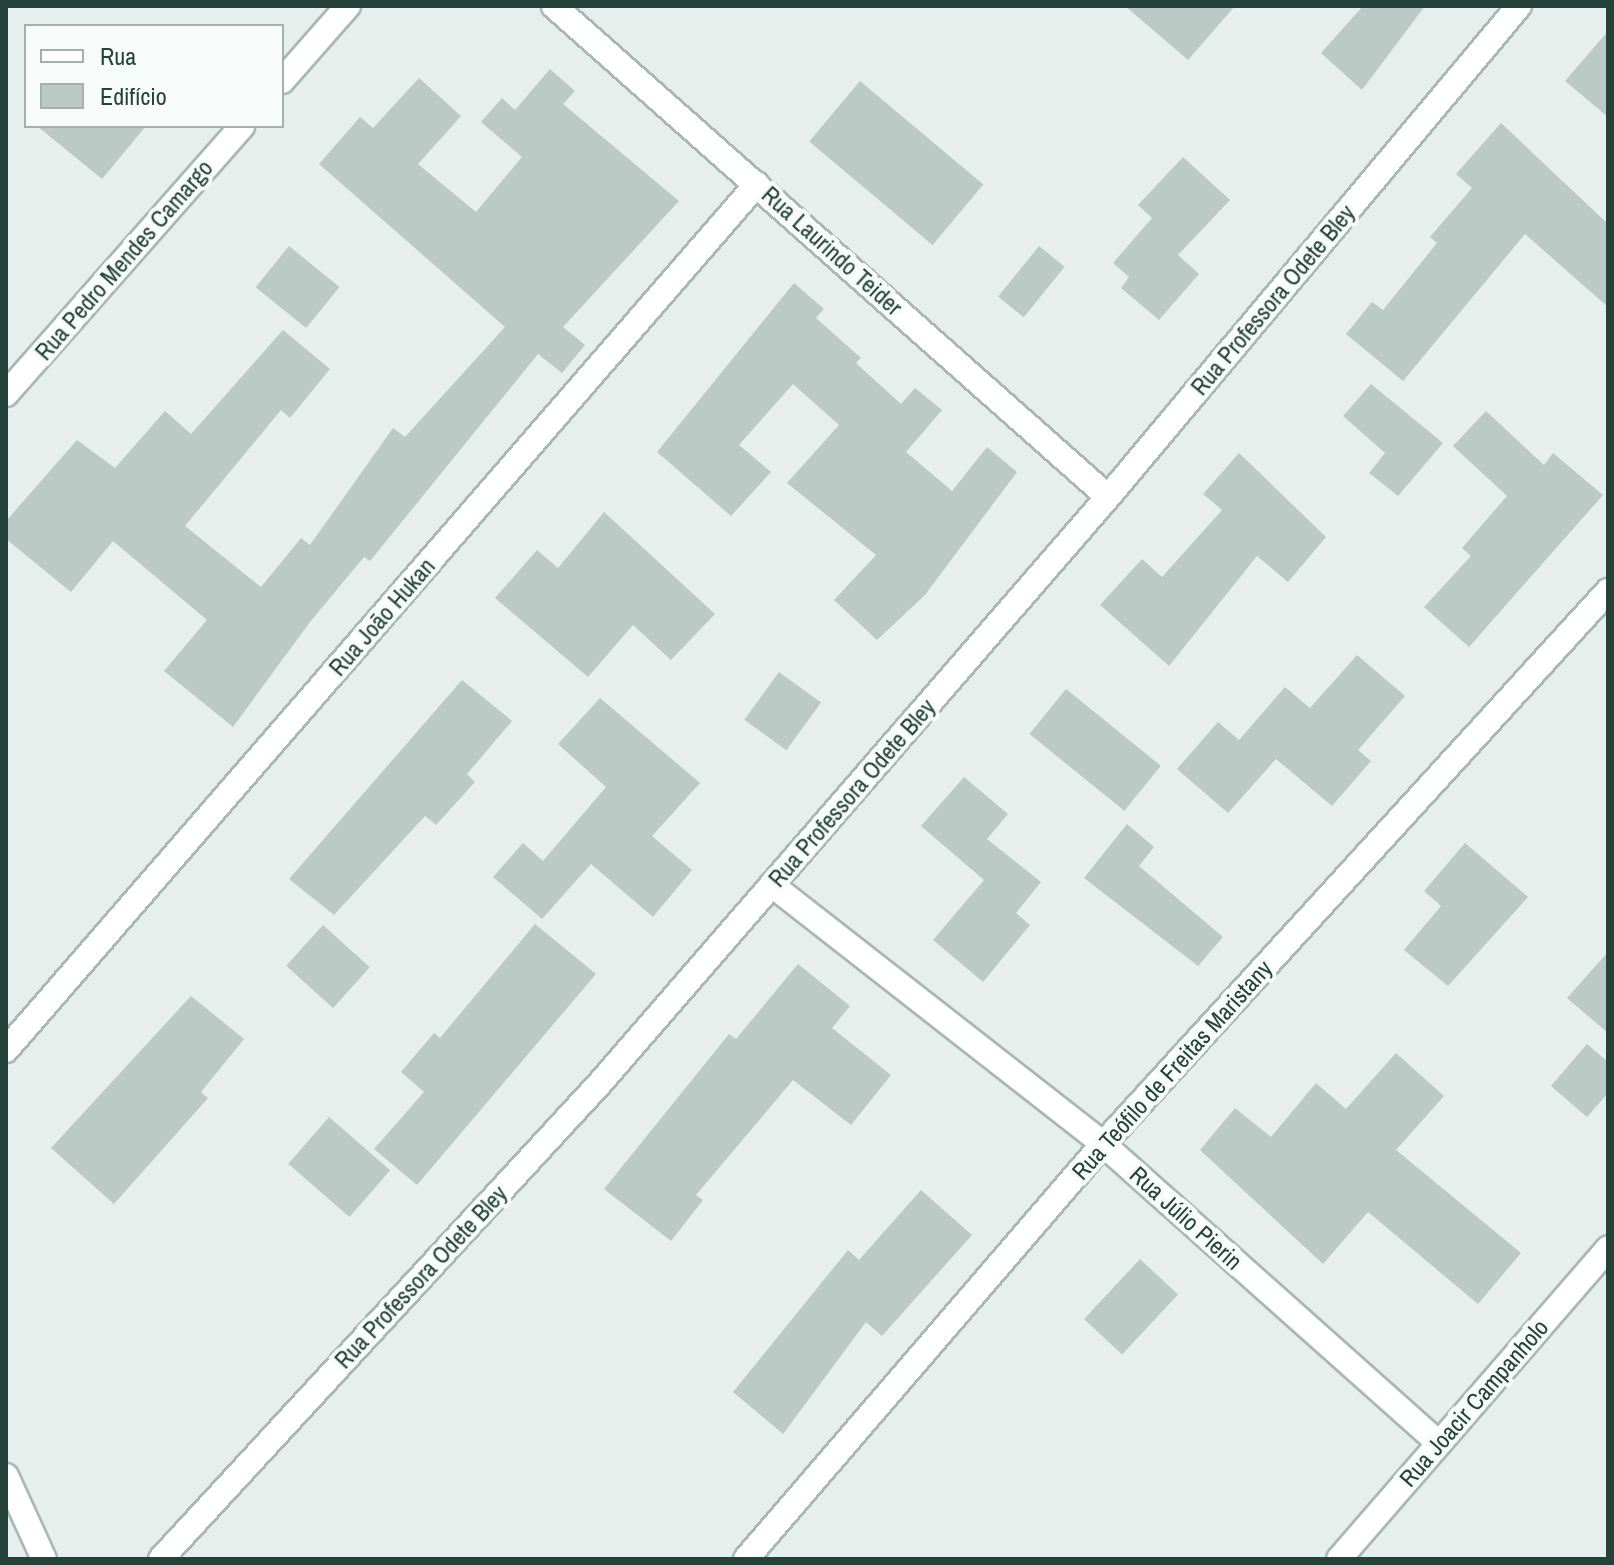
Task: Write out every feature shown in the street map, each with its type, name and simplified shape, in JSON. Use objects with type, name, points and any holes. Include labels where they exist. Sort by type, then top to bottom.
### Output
[{"type":"street","points":[[284,79],[348,6]]},
{"type":"street","name":"Rua Laurindo Teider","points":[[554,6],[1108,497]]},
{"type":"street","name":"Rua Professora Odete Bley","points":[[161,1559],[601,1082],[1108,497],[1519,6]]},
{"type":"street","name":"Rua Pedro Mendes Camargo","points":[[6,394],[240,128]]},
{"type":"street","name":"Rua João Hukan","points":[[6,1050],[757,184]]},
{"type":"street","name":"Rua Teófilo de Freitas Maristany","points":[[746,1559],[1103,1144],[1608,591]]},
{"type":"street","name":"Rua Júlio Pierin","points":[[772,885],[1103,1144],[1439,1443]]},
{"type":"street","name":"Rua Joacir Campanholo","points":[[1339,1559],[1608,1248]]},
{"type":"street","points":[[6,1476],[44,1559]]},
{"type":"building","points":[[1125,6],[1235,6],[1188,60]]},
{"type":"building","points":[[1363,6],[1425,6],[1362,90],[1321,53]]},
{"type":"building","points":[[1608,31],[1608,117],[1565,81]]},
{"type":"building","points":[[550,69],[575,91],[563,104],[679,201],[563,327],[585,345],[562,373],[538,354],[370,561],[364,557],[310,622],[233,727],[164,671],[207,620],[113,541],[71,592],[6,539],[6,521],[77,440],[115,468],[165,411],[191,434],[283,330],[330,369],[290,418],[281,410],[185,526],[261,587],[301,538],[310,545],[393,428],[405,437],[505,327],[319,164],[360,117],[373,128],[419,78],[461,116],[418,164],[476,212],[522,157],[481,122],[502,98],[515,110]]},
{"type":"building","points":[[860,81],[983,184],[933,245],[809,142]]},
{"type":"building","points":[[1501,123],[1608,224],[1608,307],[1525,234],[1403,381],[1346,334],[1372,302],[1383,310],[1437,243],[1430,237],[1472,188],[1456,174]]},
{"type":"building","points":[[39,128],[144,128],[102,179]]},
{"type":"building","points":[[1183,157],[1230,200],[1178,255],[1199,274],[1159,320],[1121,288],[1129,277],[1113,263],[1152,218],[1138,205]]},
{"type":"building","points":[[289,246],[340,287],[306,328],[256,287]]},
{"type":"building","points":[[1039,246],[1065,267],[1024,317],[998,297]]},
{"type":"building","points":[[794,283],[824,309],[816,318],[861,358],[856,363],[901,404],[915,388],[942,410],[906,452],[952,491],[987,447],[1017,472],[925,595],[877,640],[834,600],[876,555],[787,483],[839,425],[793,384],[739,445],[771,472],[731,516],[657,452]]},
{"type":"building","points":[[1371,384],[1443,443],[1398,496],[1369,473],[1385,453],[1343,416]]},
{"type":"building","points":[[1486,411],[1544,465],[1553,453],[1603,495],[1469,647],[1424,607],[1471,556],[1462,548],[1507,496],[1453,446]]},
{"type":"building","points":[[1239,453],[1326,537],[1288,582],[1257,556],[1169,666],[1100,605],[1142,559],[1162,577],[1222,510],[1203,494]]},
{"type":"building","points":[[604,512],[715,614],[671,660],[633,625],[588,677],[495,598],[537,550],[558,568]]},
{"type":"building","points":[[1357,655],[1405,696],[1358,750],[1371,761],[1332,806],[1276,759],[1228,813],[1177,769],[1218,722],[1239,740],[1285,687],[1310,708]]},
{"type":"building","points":[[779,672],[821,703],[786,750],[744,720]]},
{"type":"building","points":[[462,680],[512,721],[467,774],[475,782],[436,825],[425,816],[334,915],[289,879]]},
{"type":"building","points":[[1066,689],[1161,766],[1124,811],[1029,734]]},
{"type":"building","points":[[600,698],[700,783],[652,836],[692,870],[653,917],[591,864],[542,919],[493,877],[523,843],[543,861],[606,787],[558,744]]},
{"type":"building","points":[[964,777],[1008,814],[987,839],[1041,882],[1016,913],[1030,925],[983,982],[933,940],[984,880],[921,826]]},
{"type":"building","points":[[1127,824],[1154,847],[1139,866],[1223,937],[1198,966],[1084,878]]},
{"type":"building","points":[[1465,843],[1528,897],[1448,986],[1404,950],[1441,906],[1424,891]]},
{"type":"building","points":[[535,924],[596,974],[417,1185],[374,1149],[424,1092],[401,1072],[434,1033],[440,1038]]},
{"type":"building","points":[[323,925],[370,967],[333,1008],[286,966]]},
{"type":"building","points":[[1608,952],[1608,1033],[1567,998]]},
{"type":"building","points":[[798,964],[850,1006],[832,1028],[891,1075],[851,1125],[793,1080],[696,1195],[703,1200],[671,1241],[604,1189],[729,1034],[736,1039]]},
{"type":"building","points":[[191,996],[244,1039],[201,1092],[208,1098],[114,1204],[51,1148]]},
{"type":"building","points":[[1587,1044],[1608,1062],[1608,1093],[1587,1117],[1551,1086]]},
{"type":"building","points":[[1396,1053],[1444,1096],[1396,1150],[1521,1253],[1478,1304],[1368,1212],[1323,1264],[1200,1150],[1235,1108],[1271,1137],[1316,1083],[1346,1109]]},
{"type":"building","points":[[329,1117],[390,1170],[349,1217],[288,1164]]},
{"type":"building","points":[[921,1190],[972,1235],[882,1336],[866,1322],[783,1434],[733,1392],[848,1250],[859,1260]]},
{"type":"building","points":[[1140,1259],[1178,1294],[1122,1354],[1084,1319]]}]
